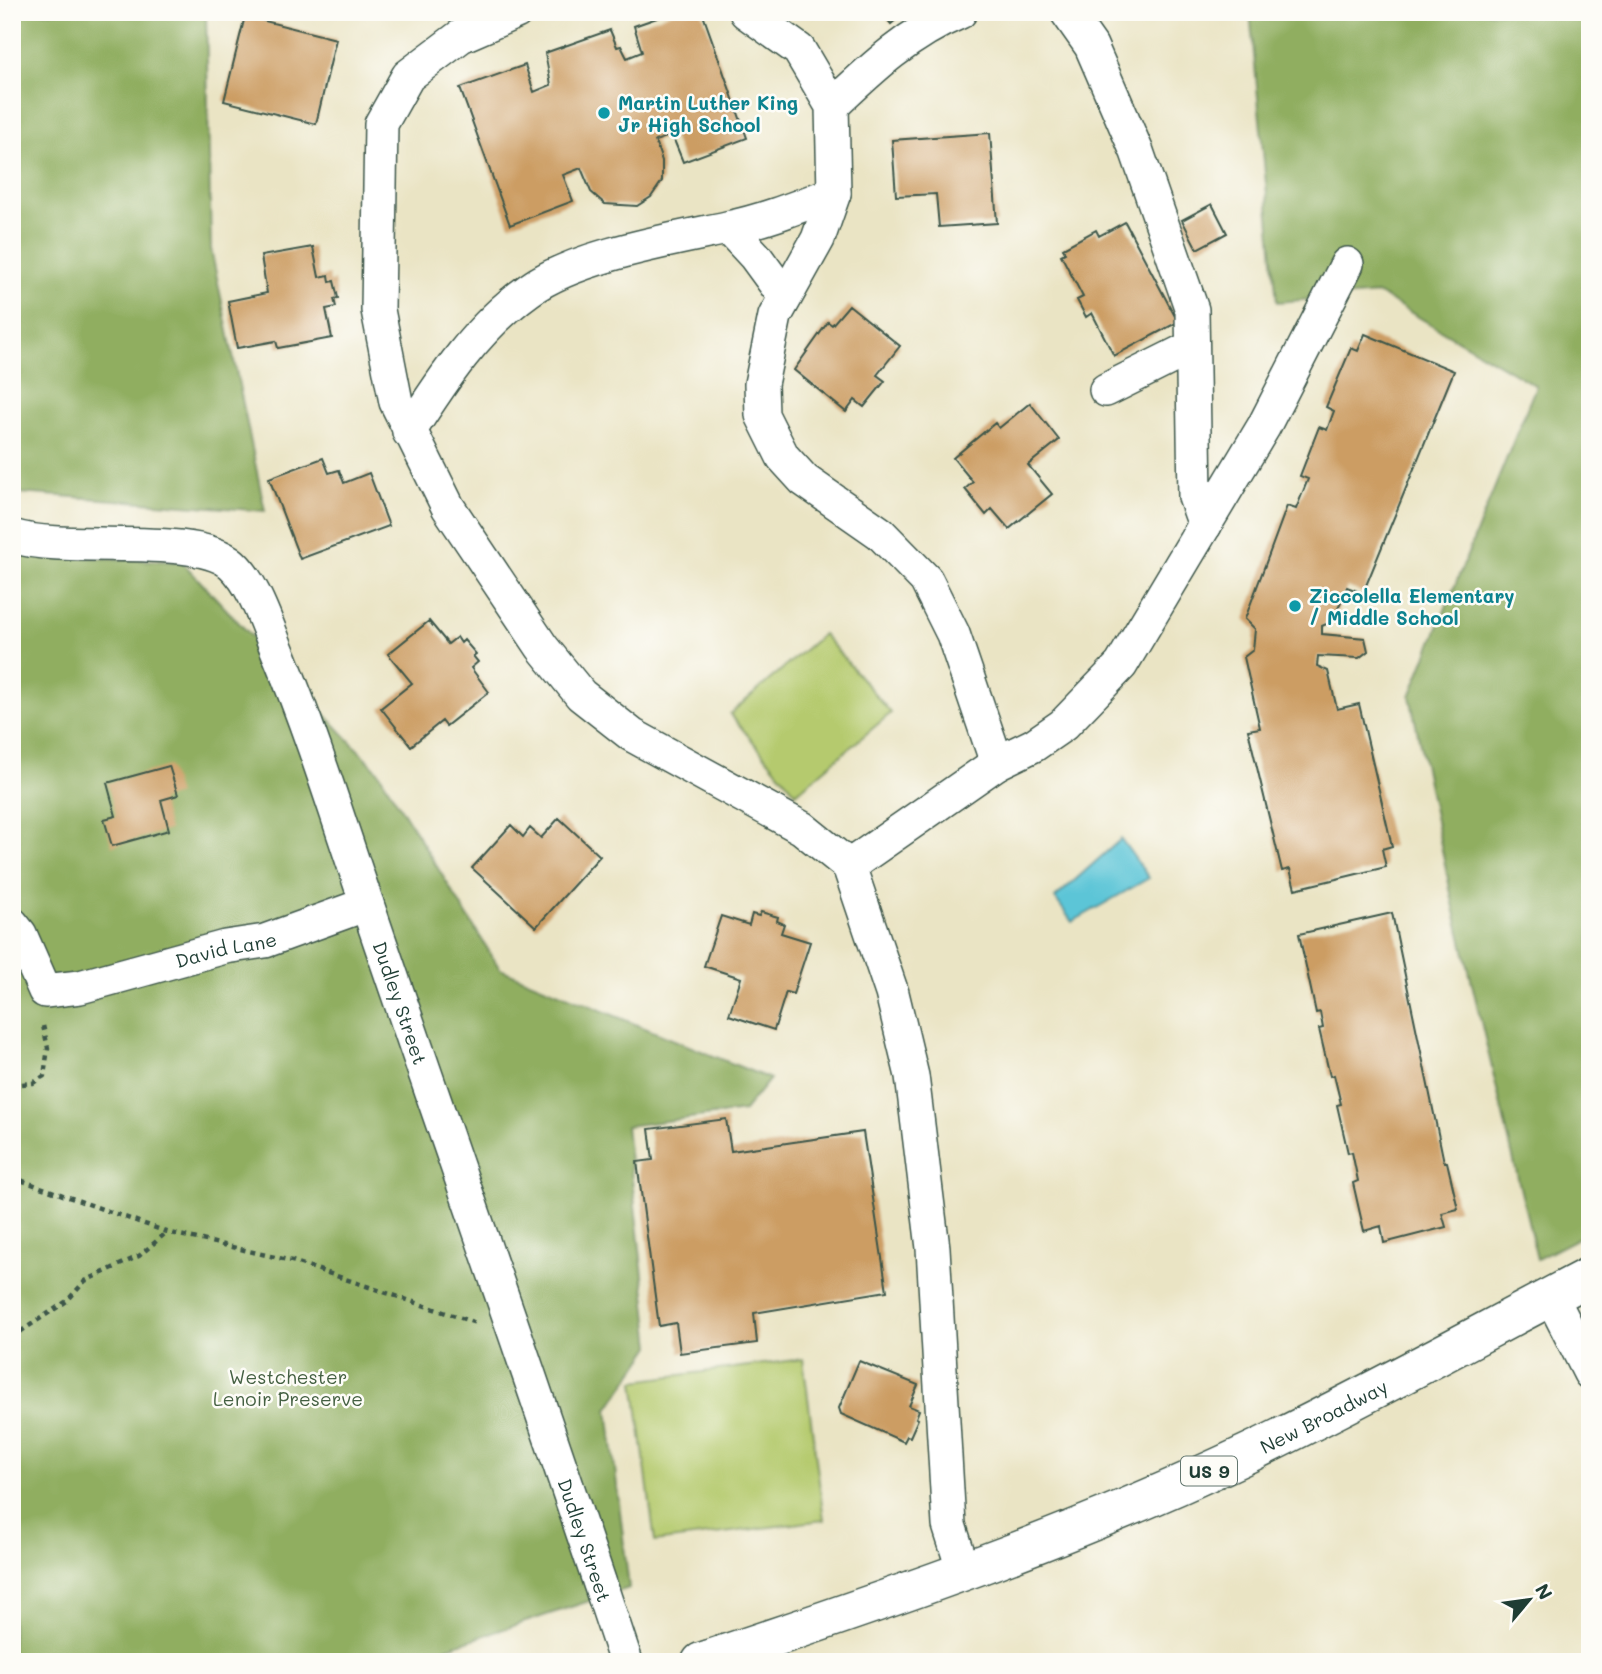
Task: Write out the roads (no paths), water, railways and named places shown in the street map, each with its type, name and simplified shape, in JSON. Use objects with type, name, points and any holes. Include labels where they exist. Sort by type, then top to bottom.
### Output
[{"type":"main road","name":"New Broadway","points":[[701,1662],[964,1572],[1097,1520],[1250,1452],[1590,1276]]},
{"type":"street","points":[[516,12],[461,36],[408,76],[381,124],[378,310],[396,402],[448,507],[542,647],[581,695],[632,735],[802,828],[849,866],[892,993],[912,1076],[933,1248],[950,1525],[964,1572]]},
{"type":"street","points":[[746,12],[799,50],[832,106],[834,193],[818,239],[775,316],[761,384],[762,415],[772,439],[804,481],[880,533],[926,580],[953,634],[997,763]]},
{"type":"street","points":[[832,106],[884,57],[929,25],[960,12]]},
{"type":"street","points":[[1067,12],[1091,46],[1148,180],[1192,310],[1195,497],[1205,525]]},
{"type":"street","points":[[409,432],[461,355],[495,318],[531,288],[573,268],[696,233],[729,228],[834,193]]},
{"type":"street","points":[[729,228],[755,256],[785,297]]},
{"type":"street","points":[[849,866],[997,763],[1034,745],[1063,725],[1121,665],[1264,426],[1347,264]]},
{"type":"street","points":[[1105,390],[1192,347]]},
{"type":"street","name":"Dudley Street","points":[[12,536],[53,545],[171,545],[229,561],[262,612],[307,720],[367,904],[515,1330],[626,1662]]},
{"type":"street","name":"David Lane","points":[[12,924],[20,934],[45,991],[80,987],[225,947],[265,941],[367,904]]},
{"type":"street","points":[[1551,1296],[1590,1373]]},
{"type":"water","points":[[1121,839],[1149,878],[1072,922],[1055,898]]},
{"type":"place","name":"Martin Luther King Jr High School","points":[[604,113]]},
{"type":"place","name":"Ziccolella Elementary / Middle School","points":[[1295,606]]},
{"type":"park label","name":"Westchester Lenoir Preserve","points":[[288,1387]]}]
